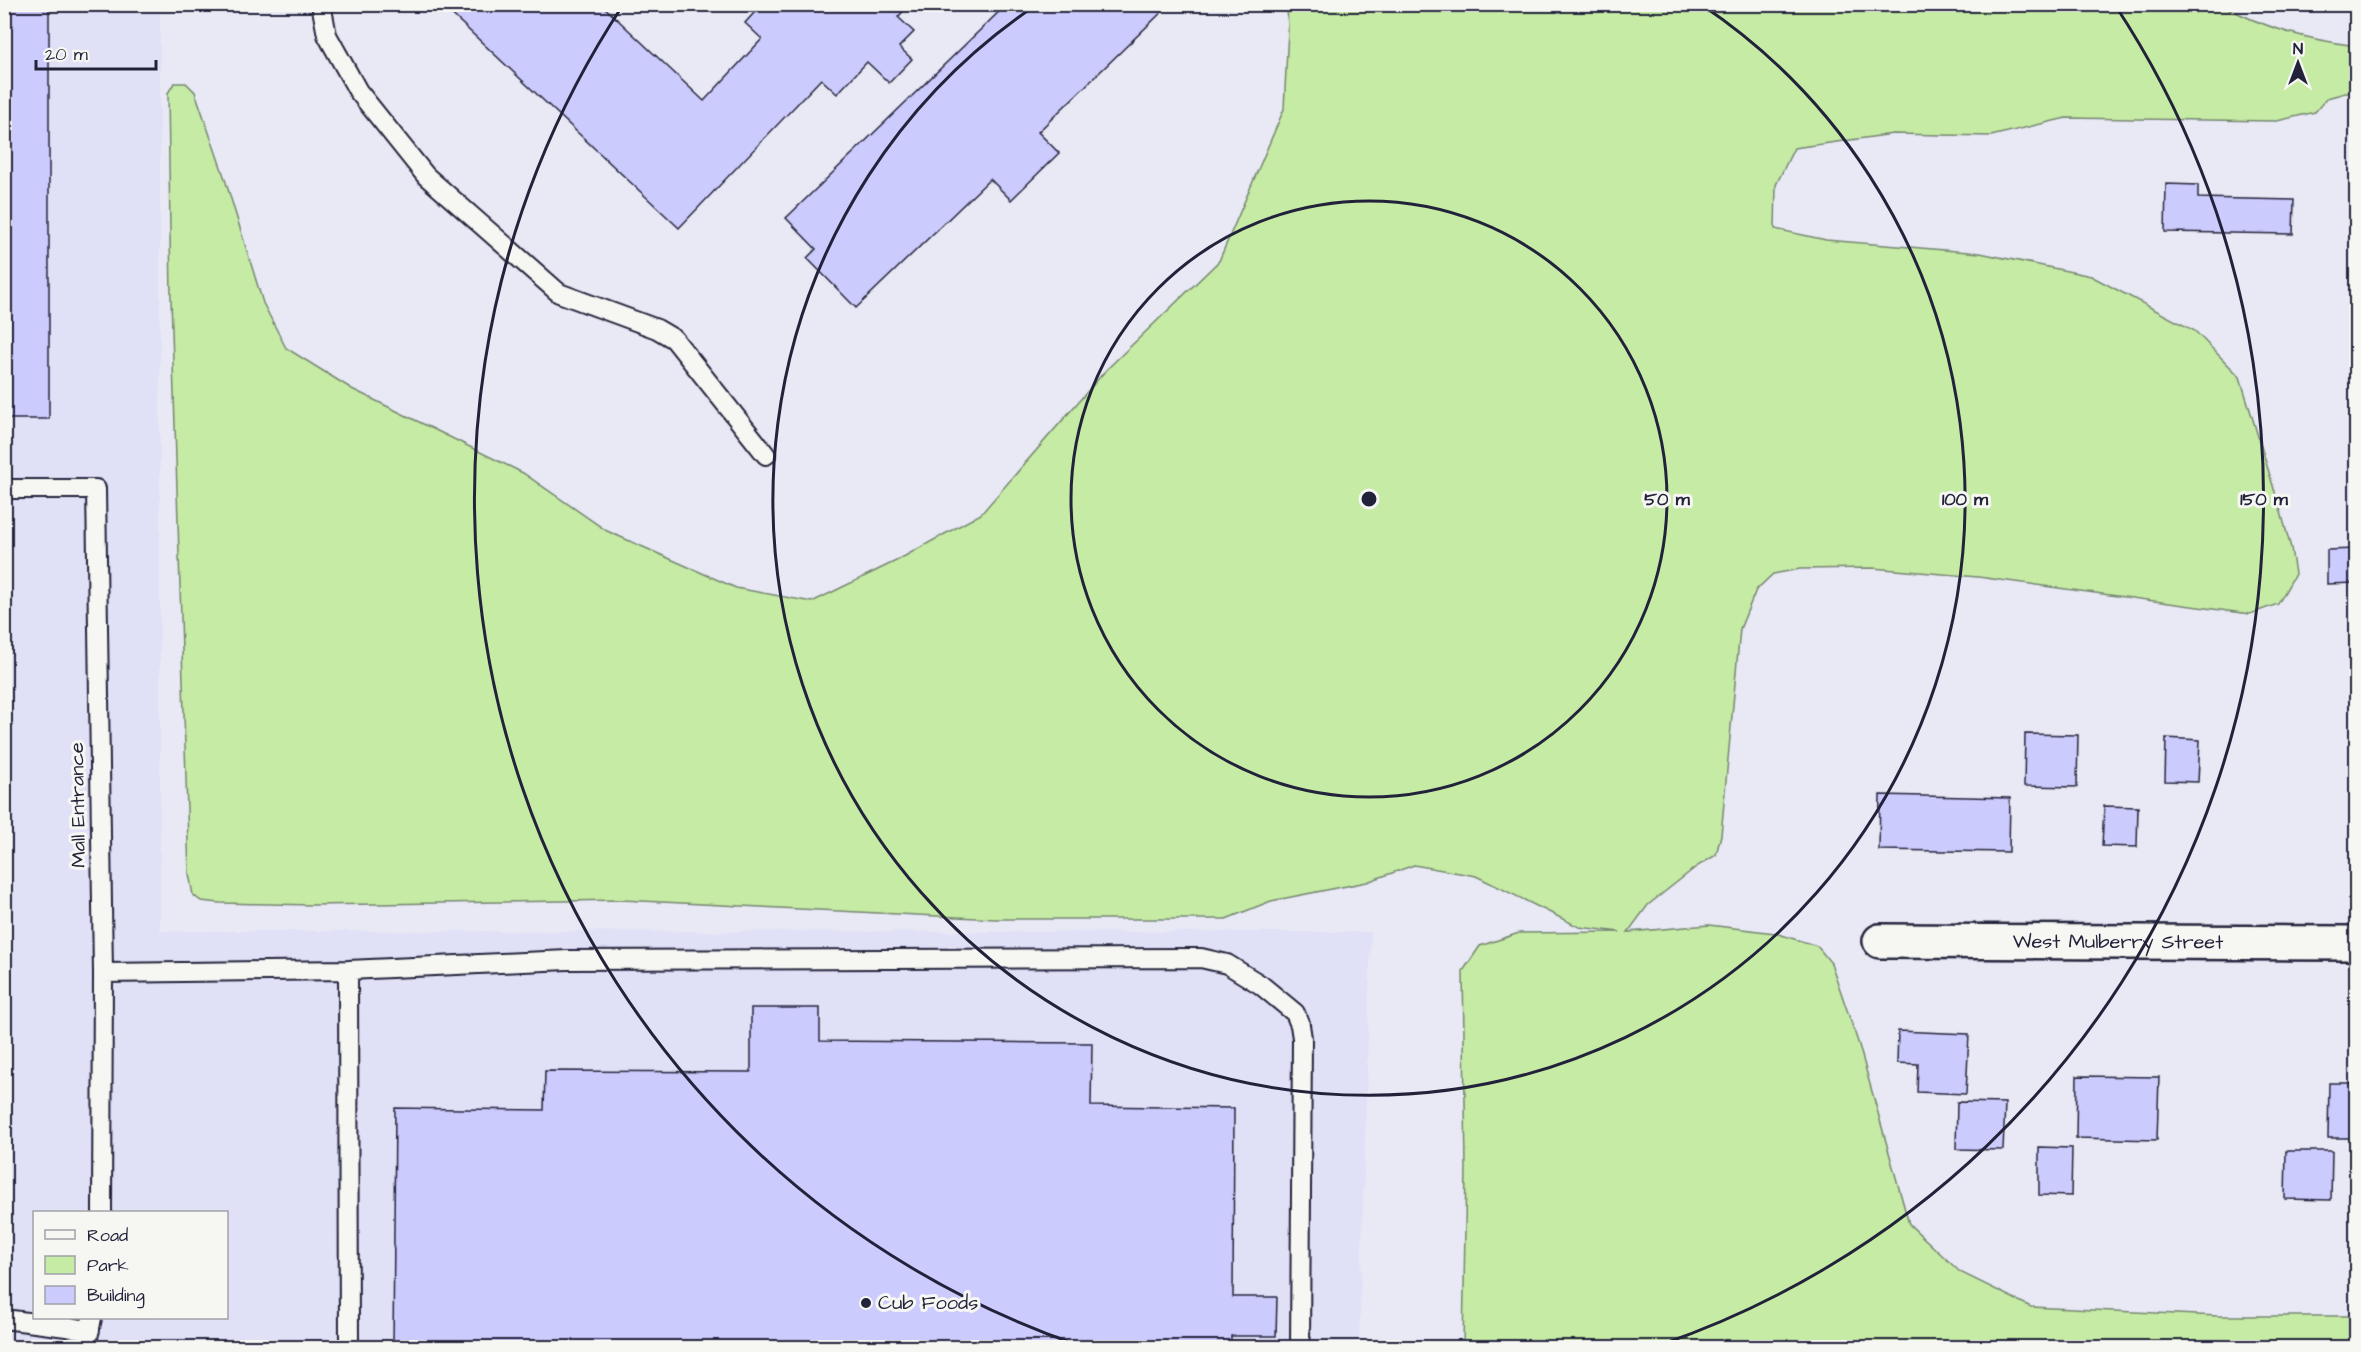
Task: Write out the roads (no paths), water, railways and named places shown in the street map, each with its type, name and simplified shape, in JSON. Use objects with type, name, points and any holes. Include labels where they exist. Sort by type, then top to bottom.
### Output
[{"type":"street","name":"West Mulberry Street","points":[[1880,940],[2356,943]]},
{"type":"lane","points":[[321,4],[327,35],[358,91],[426,176],[559,293],[657,328],[674,339],[766,454]]},
{"type":"lane","name":"Mall Entrance","points":[[4,489],[96,489],[103,973],[102,1211]]},
{"type":"lane","points":[[103,973],[348,970],[568,960],[1201,958],[1227,964],[1261,985],[1295,1013],[1300,1025],[1302,1038],[1300,1347]]},
{"type":"lane","points":[[348,970],[349,1347]]},
{"type":"lane","points":[[4,1319],[90,1332]]},
{"type":"place","name":"Cub Foods","points":[[866,1303]]}]
